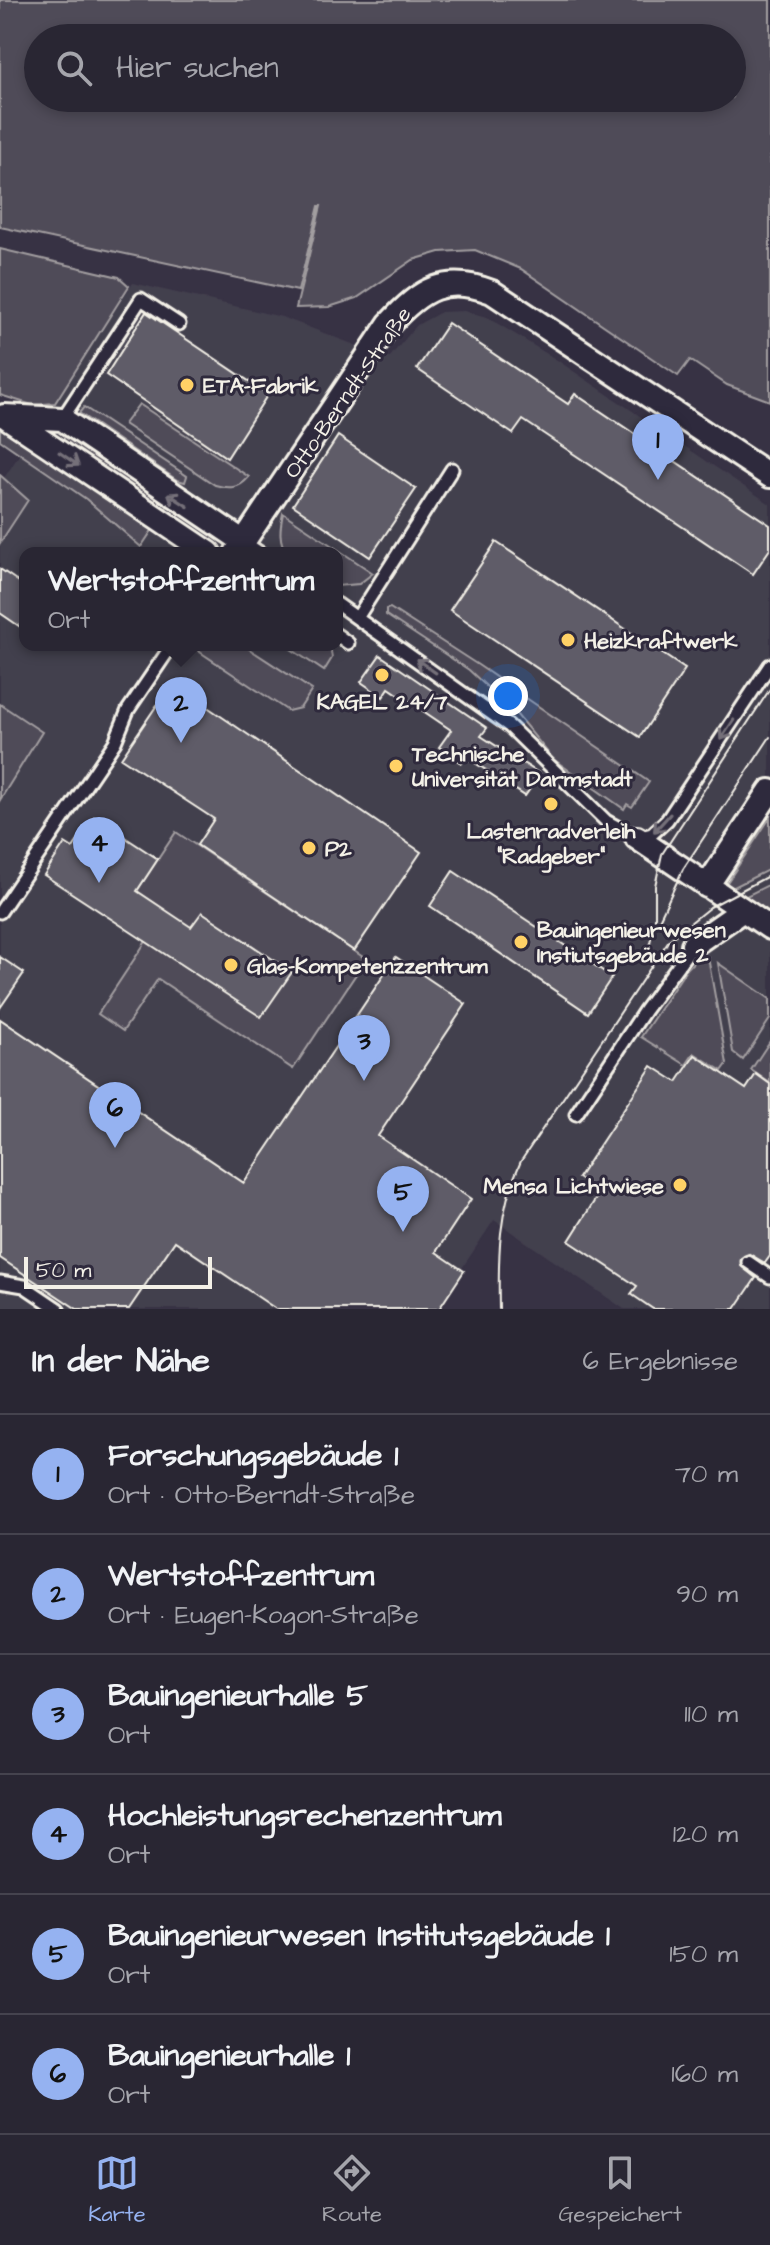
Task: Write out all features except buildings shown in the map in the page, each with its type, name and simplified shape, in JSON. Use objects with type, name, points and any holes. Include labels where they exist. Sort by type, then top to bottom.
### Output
[{"type":"street","name":"Otto-Berndt-Straße","points":[[248,547],[389,324],[411,300],[427,290],[445,286],[463,284],[492,292],[770,476]]},
{"type":"street","points":[[2,414],[62,419],[244,547]]},
{"type":"street","points":[[2,414],[200,547]]},
{"type":"street","points":[[707,886],[770,791]]},
{"type":"street","points":[[637,838],[770,928]]},
{"type":"street","points":[[693,945],[743,910]]},
{"type":"lane","points":[[62,419],[141,299],[179,324]]},
{"type":"lane","points":[[357,618],[452,469]]},
{"type":"lane","points":[[343,608],[509,726],[606,821],[637,838],[652,834],[667,820],[770,665]]},
{"type":"lane","points":[[343,639],[348,643]]},
{"type":"lane","points":[[0,912],[115,742],[128,710],[168,651]]},
{"type":"lane","points":[[576,1114],[645,1010],[693,945]]},
{"type":"lane","points":[[748,1262],[770,1277]]},
{"type":"lane","points":[[0,1282],[24,1286],[58,1309]]},
{"type":"shaded area","points":[[0,0],[770,0],[770,401],[727,385],[690,360],[678,376],[521,269],[475,250],[440,252],[413,260],[357,298],[329,307],[296,308],[321,206],[298,291],[0,227]]},
{"type":"shaded area","points":[[0,249],[119,277],[129,286],[55,403],[32,405],[0,395]]},
{"type":"shaded area","name":"Technische Universität Darmstadt","points":[[133,283],[282,317],[389,358],[417,325],[441,312],[464,311],[487,317],[557,360],[770,504],[770,1309],[624,1309],[494,1220],[435,1309],[0,1309],[0,800],[42,733],[0,704],[0,543],[28,500],[4,478]]},
{"type":"shaded area","points":[[139,404],[249,477],[234,487],[215,485],[124,424]]},
{"type":"shaded area","points":[[84,407],[187,476],[185,482],[177,480],[79,413]]},
{"type":"shaded area","points":[[0,428],[153,529],[141,547],[86,499],[0,440]]},
{"type":"shaded area","points":[[66,435],[169,503],[165,510],[62,441]]},
{"type":"shaded area","points":[[0,475],[28,500],[0,543]]},
{"type":"shaded area","points":[[283,513],[334,547],[284,547]]},
{"type":"shaded area","points":[[343,553],[373,573],[359,584],[343,585]]},
{"type":"shaded area","points":[[390,608],[649,782],[632,807],[627,804],[624,809],[553,759],[517,715],[469,670],[386,615],[386,609]]},
{"type":"shaded area","points":[[252,651],[312,690],[300,708],[288,711],[200,652]]},
{"type":"shaded area","points":[[294,651],[331,651],[332,658],[324,671]]},
{"type":"shaded area","points":[[0,704],[42,732],[0,800]]},
{"type":"shaded area","points":[[770,818],[770,869],[732,888],[726,884]]},
{"type":"shaded area","points":[[176,832],[366,959],[293,1069],[158,979],[123,1031],[98,1014],[166,911],[137,891]]},
{"type":"shaded area","points":[[770,884],[770,913],[744,897]]},
{"type":"shaded area","points":[[702,953],[708,957],[727,1064],[722,1071],[694,1053],[686,1065],[641,1037],[686,970]]},
{"type":"shaded area","points":[[718,963],[770,999],[770,1019],[743,1060],[733,1052]]},
{"type":"shaded area","points":[[770,1041],[770,1083],[751,1070]]},
{"type":"tram line","points":[[646,961],[655,920],[655,886],[662,854],[770,689]]},
{"type":"tram line","points":[[659,920],[683,869],[770,737]]},
{"type":"tram line","points":[[499,1309],[499,1251],[504,1215],[521,1161],[669,940],[710,907],[770,875]]},
{"type":"place","name":"ETA-Fabrik","points":[[187,385]]},
{"type":"place","name":"Forschungsgebäude 1","points":[[658,480]]},
{"type":"place","name":"Heizkraftwerk","points":[[568,640]]},
{"type":"place","name":"KAGEL 24/7","points":[[382,675]]},
{"type":"place","name":"Wertstoffzentrum","points":[[181,743]]},
{"type":"place","name":"Technische Universität Darmstadt","points":[[396,766]]},
{"type":"place","name":"Lastenradverleih \"Radgeber\"","points":[[551,804]]},
{"type":"place","name":"P2","points":[[309,848]]},
{"type":"place","name":"Hochleistungsrechenzentrum","points":[[99,883]]},
{"type":"place","name":"Bauingenieurwesen Instiutsgebäude 2","points":[[521,942]]},
{"type":"place","name":"Glas-Kompetenzzentrum","points":[[231,965]]},
{"type":"place","name":"Bauingenieurhalle 5","points":[[364,1081]]},
{"type":"place","name":"Bauingenieurhalle 1","points":[[115,1148]]},
{"type":"place","name":"Mensa Lichtwiese","points":[[680,1185]]},
{"type":"place","name":"Bauingenieurwesen Institutsgebäude 1","points":[[403,1232]]}]
